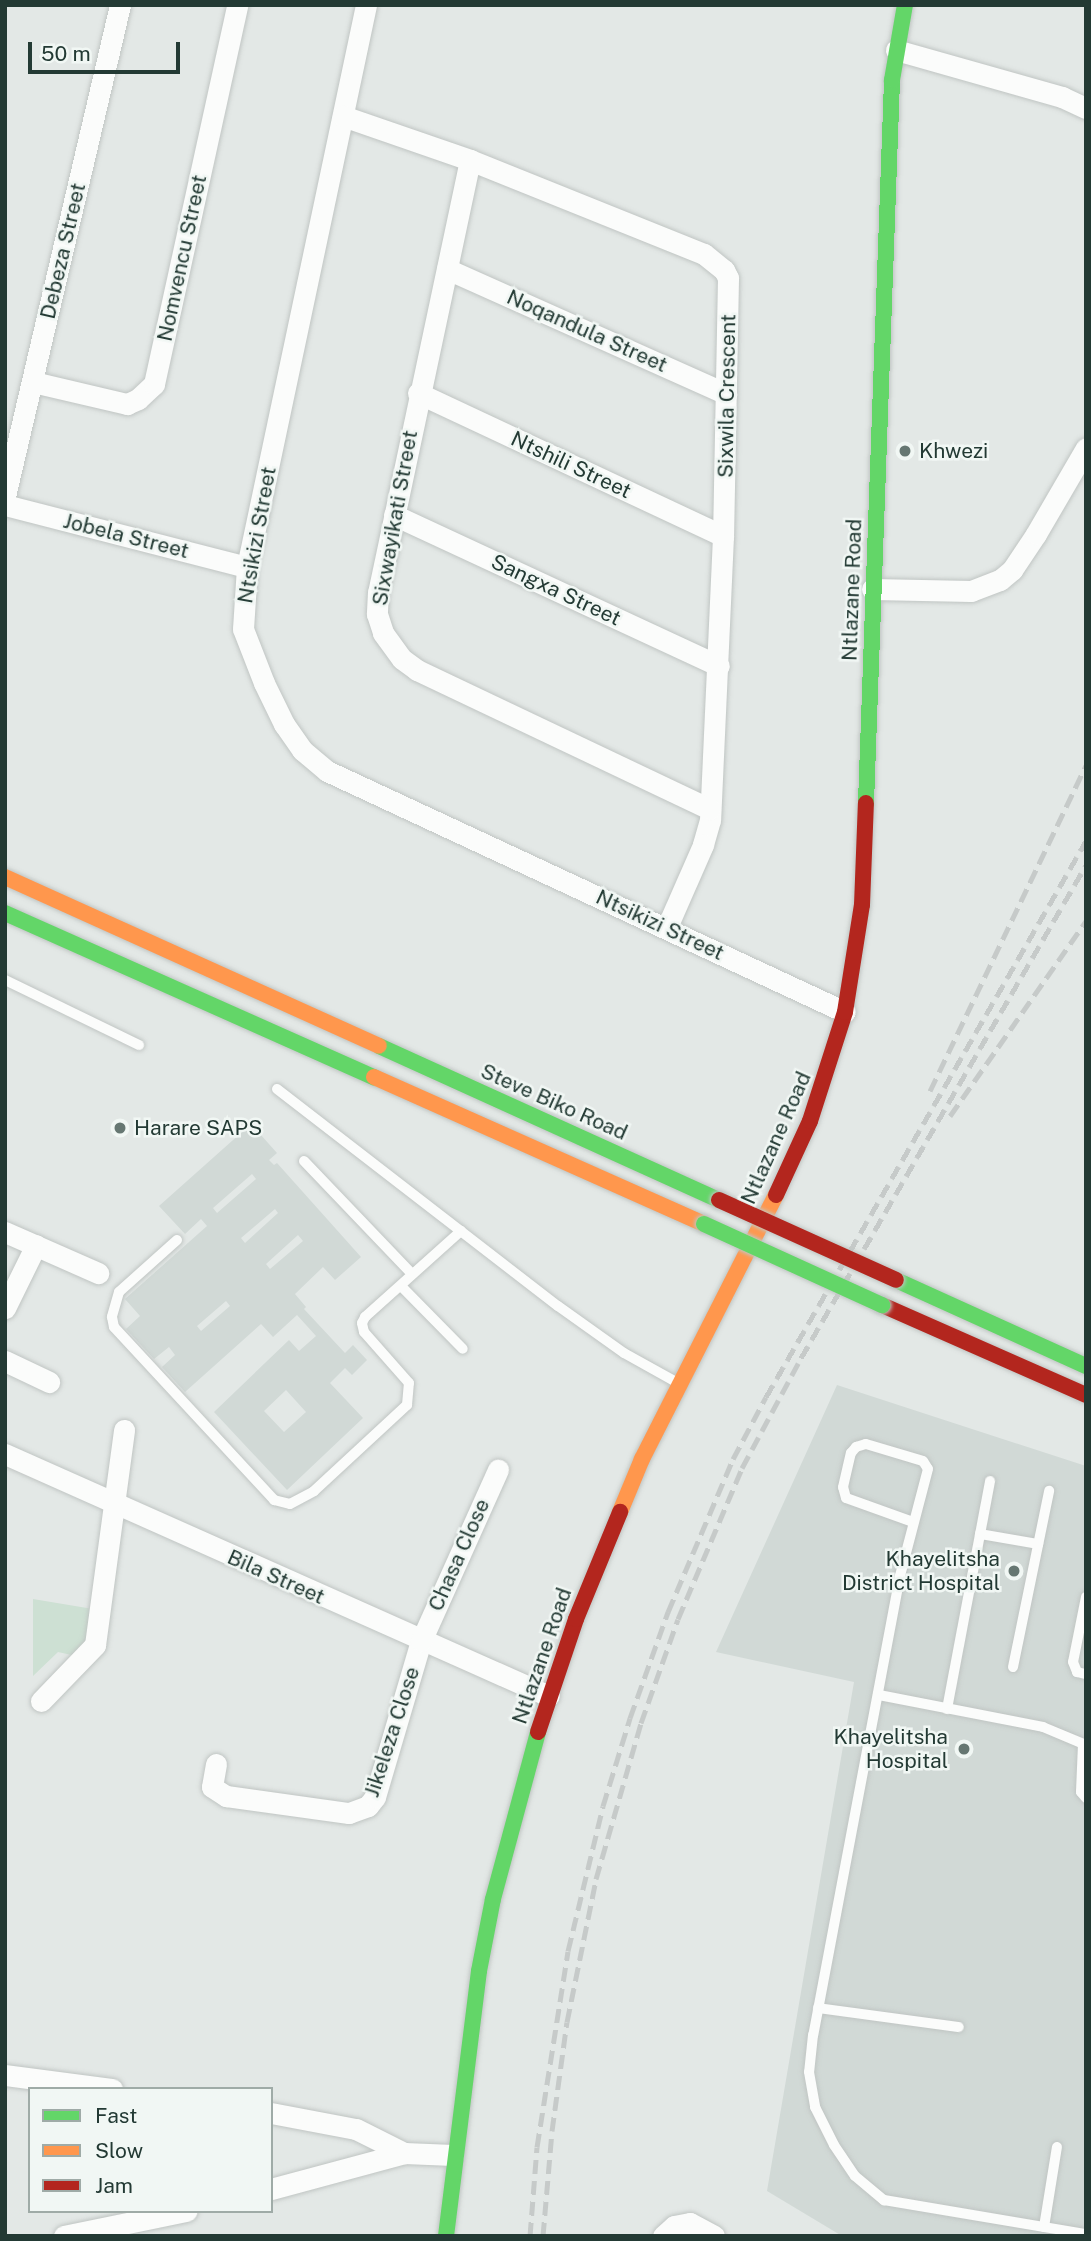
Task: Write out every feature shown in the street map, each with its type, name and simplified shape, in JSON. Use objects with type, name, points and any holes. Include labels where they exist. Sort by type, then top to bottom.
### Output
[{"type":"street","name":"Debeza Street","points":[[5,496],[120,5]]},
{"type":"street","name":"Nomvencu Street","points":[[33,382],[127,404],[138,399],[154,384],[237,5]]},
{"type":"street","name":"Ntsikizi Street","points":[[366,5],[247,567],[243,617],[247,645],[284,724],[308,757],[327,771],[845,1012]]},
{"type":"street","name":"Ntlazane Road","points":[[446,2236],[453,2155],[472,2009],[492,1907],[519,1795],[549,1696],[601,1555],[642,1459],[810,1121],[845,1012],[862,905],[892,80],[905,5]]},
{"type":"street","points":[[896,50],[1062,97],[1086,108]]},
{"type":"street","name":"Sixwila Crescent","points":[[343,116],[470,160],[704,254],[724,270],[729,284],[723,536],[719,666],[709,830],[667,928]]},
{"type":"street","name":"Sixwayikati Street","points":[[470,160],[418,393],[378,592],[377,614],[383,633],[402,659],[416,670],[710,809]]},
{"type":"street","name":"Noqandula Street","points":[[447,269],[726,394]]},
{"type":"street","name":"Ntshili Street","points":[[418,393],[723,536]]},
{"type":"street","points":[[873,589],[971,591],[1000,580],[1012,570],[1030,543],[1086,448]]},
{"type":"street","name":"Jobela Street","points":[[5,505],[247,567]]},
{"type":"street","name":"Sangxa Street","points":[[394,515],[719,666]]},
{"type":"street","name":"Steve Biko Road","points":[[5,877],[1086,1366]]},
{"type":"street","points":[[5,913],[1086,1395]]},
{"type":"street","points":[[5,1232],[99,1273]]},
{"type":"street","points":[[5,1308],[36,1245]]},
{"type":"street","points":[[5,1361],[49,1382]]},
{"type":"street","points":[[41,1700],[94,1645],[124,1430]]},
{"type":"street","name":"Bila Street","points":[[5,1454],[549,1696]]},
{"type":"street","name":"Chasa Close","points":[[421,1641],[498,1470]]},
{"type":"street","name":"Jikeleza Close","points":[[216,1764],[212,1787],[220,1794],[349,1813],[363,1809],[375,1797],[421,1641]]},
{"type":"street","points":[[5,2075],[97,2087]]},
{"type":"street","points":[[273,2113],[356,2129],[404,2154]]},
{"type":"street","points":[[273,2188],[404,2154],[453,2155]]},
{"type":"street","points":[[64,2236],[177,2213]]},
{"type":"street","points":[[663,2236],[674,2226],[690,2223],[714,2236]]},
{"type":"lane","points":[[5,981],[139,1045]]},
{"type":"lane","points":[[277,1089],[624,1353],[680,1384]]},
{"type":"lane","points":[[304,1160],[412,1274]]},
{"type":"lane","points":[[177,1240],[119,1292],[112,1317],[114,1327],[274,1500],[296,1503],[314,1491],[409,1401],[407,1380],[362,1327],[365,1317],[461,1231]]},
{"type":"lane","points":[[401,1286],[463,1349]]},
{"type":"lane","points":[[913,1522],[846,1498],[843,1487],[851,1453],[856,1447],[869,1445],[927,1464],[927,1474],[913,1522],[818,2008],[809,2072],[815,2107],[834,2145],[863,2183],[884,2200],[1086,2234]]},
{"type":"lane","points":[[947,1709],[990,1481]]},
{"type":"lane","points":[[1013,1667],[1049,1491]]},
{"type":"lane","points":[[980,1534],[1038,1544]]},
{"type":"lane","points":[[1086,1597],[1073,1662],[1077,1672],[1086,1674]]},
{"type":"lane","points":[[879,1695],[1043,1727],[1084,1745],[1081,1792],[1086,1798]]},
{"type":"lane","points":[[818,2008],[959,2027]]},
{"type":"lane","points":[[1044,2227],[1057,2147]]},
{"type":"shaded area","points":[[251,1124],[277,1153],[269,1160],[274,1165],[277,1163],[361,1257],[335,1280],[323,1267],[295,1294],[306,1307],[304,1309],[345,1353],[353,1345],[367,1360],[352,1375],[345,1368],[330,1383],[363,1418],[287,1490],[214,1412],[289,1340],[299,1351],[316,1336],[297,1315],[273,1337],[261,1324],[185,1392],[162,1367],[175,1355],[169,1347],[154,1359],[126,1329],[140,1316],[125,1299],[207,1226],[201,1219],[185,1234],[159,1206]],"holes":[[[252,1174],[256,1179],[217,1213],[213,1208]],[[275,1209],[278,1213],[245,1243],[241,1238]],[[298,1235],[303,1241],[270,1269],[266,1264]],[[226,1301],[230,1306],[201,1331],[197,1326]],[[286,1390],[306,1412],[284,1432],[264,1411]]]},
{"type":"shaded area","name":"Khayelitsha Hospital","points":[[837,1385],[1086,1466],[1086,2236],[842,2236],[767,2191],[854,1682],[716,1652]]},
{"type":"green space","points":[[33,1599],[93,1609],[88,1646],[76,1656],[58,1652],[33,1676]]},
{"type":"railway","points":[[930,1091],[1086,766]]},
{"type":"railway","points":[[530,2236],[537,2147],[568,1951],[603,1806],[630,1718],[668,1612],[733,1459],[766,1397],[1086,841]]},
{"type":"railway","points":[[543,2236],[552,2131],[567,2022],[596,1879],[641,1723],[678,1619],[742,1468],[801,1358],[1086,865]]},
{"type":"railway","points":[[950,1116],[1086,921]]},
{"type":"traffic: fast","points":[[866,803],[892,80],[905,5]]},
{"type":"traffic: fast","points":[[5,913],[374,1077]]},
{"type":"traffic: fast","points":[[379,1046],[719,1200]]},
{"type":"traffic: fast","points":[[704,1224],[882,1305]]},
{"type":"traffic: fast","points":[[896,1280],[1086,1366]]},
{"type":"traffic: fast","points":[[446,2236],[479,1971],[493,1899],[538,1732]]},
{"type":"traffic: slow","points":[[5,877],[379,1046]]},
{"type":"traffic: slow","points":[[374,1077],[704,1224]]},
{"type":"traffic: slow","points":[[620,1512],[642,1459],[776,1195]]},
{"type":"traffic: jam","points":[[776,1195],[810,1121],[845,1012],[862,905],[866,803]]},
{"type":"traffic: jam","points":[[719,1200],[896,1280]]},
{"type":"traffic: jam","points":[[882,1305],[1086,1395]]},
{"type":"traffic: jam","points":[[538,1732],[576,1619],[620,1512]]},
{"type":"place","name":"Khwezi","points":[[905,451]]},
{"type":"place","name":"Harare SAPS","points":[[120,1128]]},
{"type":"place","name":"Khayelitsha District Hospital","points":[[1014,1571]]},
{"type":"place","name":"Khayelitsha Hospital","points":[[964,1749]]}]
